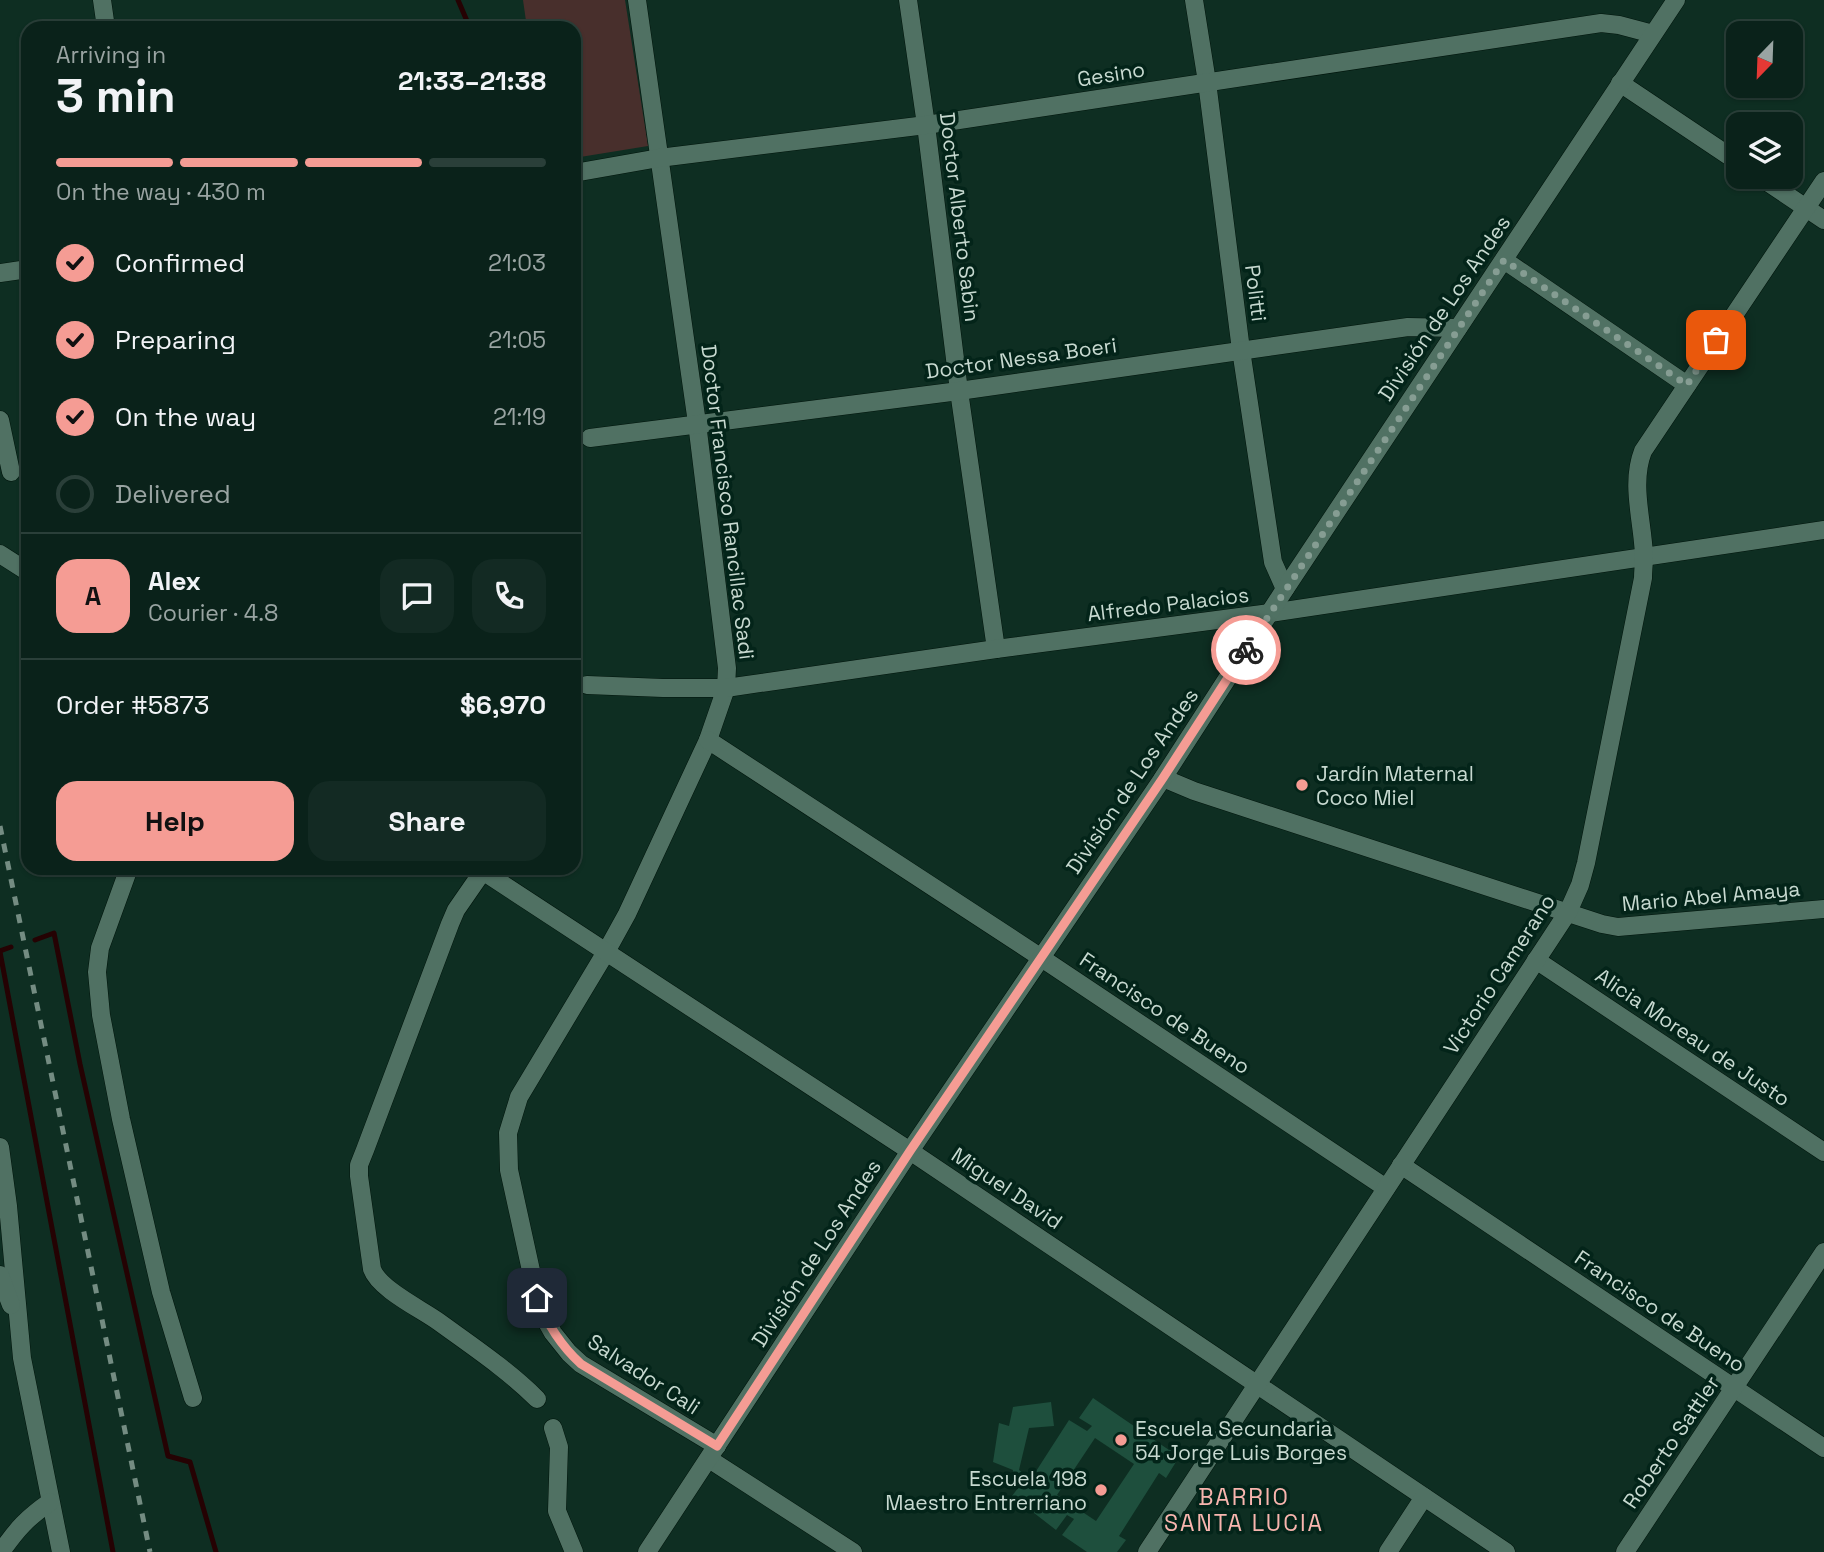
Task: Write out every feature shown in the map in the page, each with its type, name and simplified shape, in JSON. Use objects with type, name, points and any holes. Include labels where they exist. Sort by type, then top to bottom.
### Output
[{"type":"street","points":[[102,0],[105,21]]},
{"type":"street","name":"Doctor Francisco Rancillac Sadi","points":[[553,1333],[537,1298],[509,1170],[508,1133],[519,1097],[627,914],[708,740],[726,688],[726,668],[697,423],[636,0]]},
{"type":"street","name":"Doctor Alberto Sabin","points":[[908,0],[996,649]]},
{"type":"street","name":"Politti","points":[[1194,0],[1241,350],[1273,562],[1285,589]]},
{"type":"street","name":"División de Los Andes","points":[[647,1552],[910,1151],[1163,778],[1285,589],[1676,0]]},
{"type":"street","name":"Gesino","points":[[581,172],[659,158],[926,125],[1601,23],[1653,34]]},
{"type":"street","points":[[1620,83],[1726,154]]},
{"type":"street","name":"Victorio Camerano","points":[[1147,1552],[1568,912],[1586,863],[1643,579],[1644,558],[1637,478],[1643,451],[1824,181]]},
{"type":"street","points":[[1778,189],[1824,220]]},
{"type":"street","points":[[1504,260],[1687,385]]},
{"type":"street","points":[[0,273],[21,271]]},
{"type":"street","name":"Doctor Nessa Boeri","points":[[590,438],[959,391],[1408,327],[1458,328]]},
{"type":"street","points":[[0,420],[11,472]]},
{"type":"street","name":"Alfredo Palacios","points":[[587,685],[726,688],[1270,613],[1824,530]]},
{"type":"street","points":[[0,554],[21,568]]},
{"type":"street","name":"Francisco de Bueno","points":[[708,740],[1386,1188]]},
{"type":"street","name":"Mario Abel Amaya","points":[[1163,778],[1618,927],[1824,909]]},
{"type":"street","points":[[126,875],[100,948],[97,972],[101,1015],[121,1119],[161,1293],[193,1398]]},
{"type":"street","points":[[477,875],[450,924],[359,1165],[359,1176],[374,1276],[512,1377],[537,1399]]},
{"type":"street","name":"Miguel David","points":[[490,875],[910,1151],[1506,1552]]},
{"type":"street","name":"Alicia Moreau de Justo","points":[[1536,960],[1824,1152]]},
{"type":"street","points":[[0,1147],[22,1358],[61,1552]]},
{"type":"street","name":"Francisco de Bueno","points":[[1401,1165],[1824,1448]]},
{"type":"street","name":"Roberto Sattler","points":[[1625,1552],[1824,1252]]},
{"type":"street","points":[[0,1275],[19,1327]]},
{"type":"street","name":"Salvador Cali","points":[[553,1333],[569,1353],[591,1372],[713,1453],[853,1552]]},
{"type":"street","points":[[554,1428],[559,1447],[557,1511],[574,1552]]},
{"type":"street","points":[[1388,1552],[1424,1497]]},
{"type":"street","points":[[1,1552],[18,1528],[50,1502]]},
{"type":"shaded area","points":[[523,0],[625,0],[648,146],[581,157],[581,21],[526,21]]},
{"type":"building","points":[[1093,1398],[1169,1450],[1174,1442],[1184,1449],[1166,1478],[1159,1473],[1119,1536],[1126,1540],[1117,1552],[1087,1552],[1062,1535],[1074,1519],[1067,1515],[1056,1530],[1012,1496],[1021,1484],[1012,1477],[1013,1470],[993,1462],[999,1423],[1009,1426],[1013,1407],[1051,1402],[1054,1426],[1029,1428],[1019,1470],[1031,1479],[1069,1420],[1087,1431],[1092,1426],[1079,1418]],"holes":[[[1095,1438],[1134,1464],[1096,1521],[1057,1495]]]},
{"type":"waterway","points":[[458,0],[467,21]]},
{"type":"waterway","points":[[35,940],[54,933],[80,1064],[168,1456],[190,1462],[216,1552]]},
{"type":"waterway","points":[[0,951],[11,947]]},
{"type":"waterway","points":[[0,952],[113,1552]]},
{"type":"railway","points":[[0,826],[150,1552]]},
{"type":"way so far","points":[[1246,650],[1504,260],[1687,385],[1716,340]]},
{"type":"place","name":"Jardín Maternal Coco Miel","points":[[1302,785]]},
{"type":"place","name":"Escuela Secundaria 54 Jorge Luis Borges","points":[[1121,1440]]},
{"type":"place","name":"Escuela 198 Maestro Entrerriano","points":[[1101,1490]]},
{"type":"district","name":"BARRIO SANTA LUCIA","points":[[1244,1510]]},
{"type":"route","points":[[537,1298],[553,1333],[581,1364],[717,1446],[910,1151],[1163,778],[1246,650]]}]
